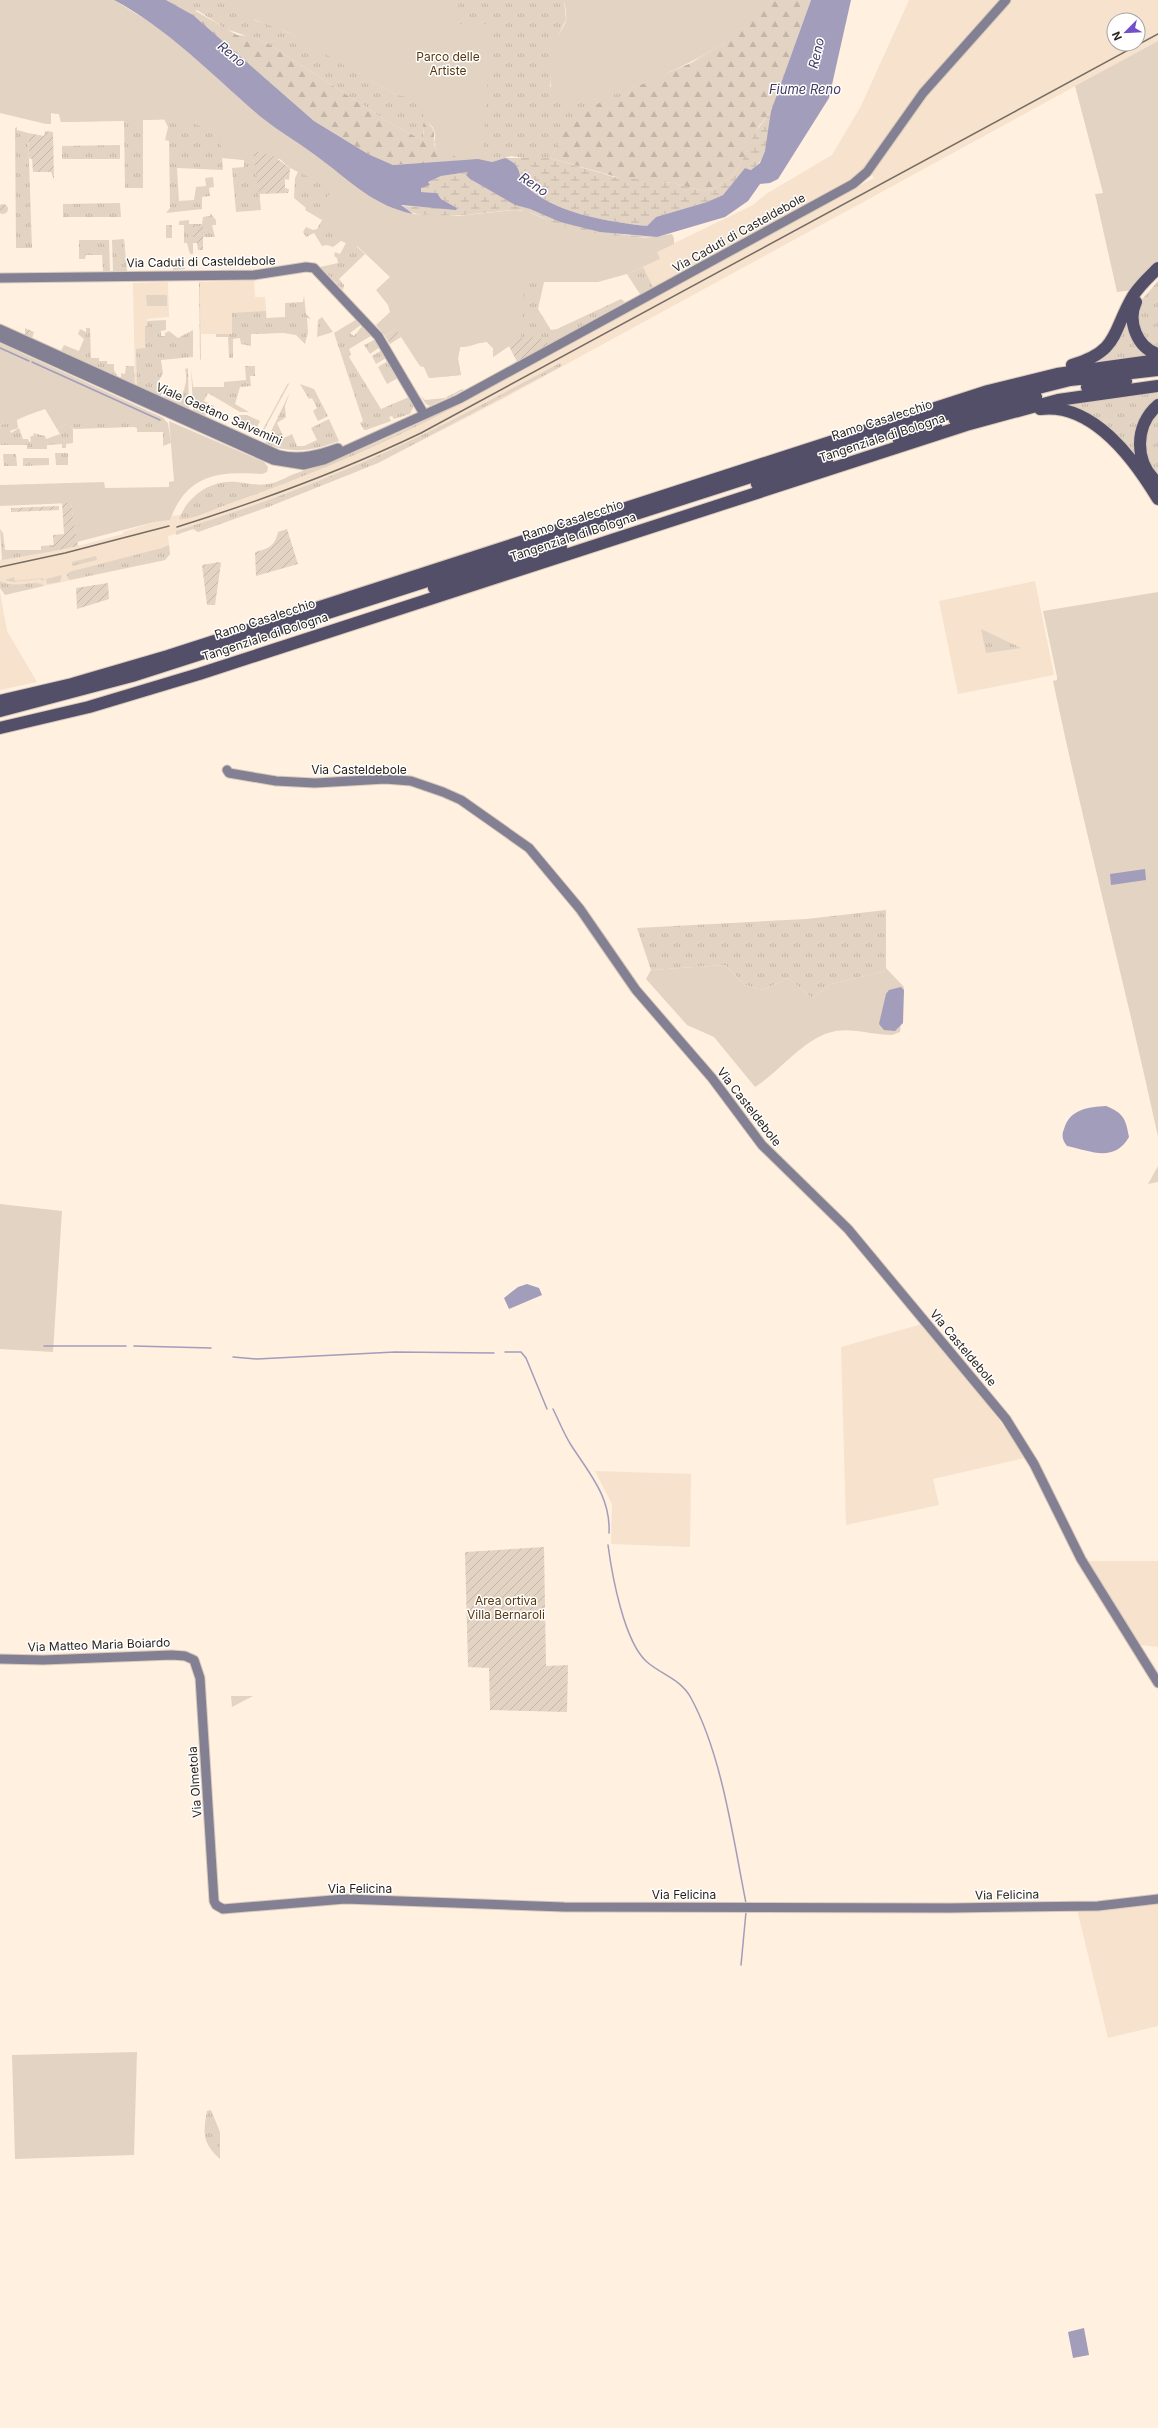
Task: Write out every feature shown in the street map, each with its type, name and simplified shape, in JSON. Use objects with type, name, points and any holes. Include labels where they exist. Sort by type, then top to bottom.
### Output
[{"type":"highway","points":[[1018,382],[1042,372],[1084,361],[1101,352],[1115,336],[1133,296],[1158,268]]},
{"type":"highway","points":[[1158,277],[1139,297],[1132,316],[1136,332],[1140,340],[1148,349],[1158,354]]},
{"type":"highway","name":"Tangenziale di Bologna","points":[[0,701],[72,684],[168,656],[1018,382],[1098,367],[1158,360]]},
{"type":"highway","name":"Ramo Casalecchio","points":[[0,710],[91,688],[147,672],[990,400],[1070,380],[1158,370]]},
{"type":"highway","name":"Ramo Casalecchio","points":[[0,719],[96,696],[174,672],[992,408],[1056,392],[1112,382],[1158,378]]},
{"type":"highway","name":"Tangenziale di Bologna","points":[[0,728],[89,707],[199,674],[966,425],[1058,400],[1158,386]]},
{"type":"highway","points":[[1158,405],[1145,422],[1140,446],[1144,466],[1158,483]]},
{"type":"highway","points":[[966,425],[1047,408],[1067,412],[1091,422],[1111,437],[1139,471],[1158,491]]},
{"type":"highway","points":[[1139,471],[1158,499]]},
{"type":"street","name":"Via Caduti di Casteldebole","points":[[404,423],[459,399],[853,184],[870,169],[926,89],[1006,0]]},
{"type":"street","name":"Via Caduti di Casteldebole","points":[[0,278],[254,275],[306,267],[314,268],[378,336],[424,414]]},
{"type":"street","name":"Viale Gaetano Salvemini","points":[[0,329],[195,421],[273,460],[304,465],[330,458],[404,423]]},
{"type":"street","name":"Viale Gaetano Salvemini","points":[[0,338],[195,421]]},
{"type":"street","name":"Via Casteldebole","points":[[227,770],[229,774],[276,781],[317,783],[385,779],[411,781],[461,800],[529,848],[580,909],[636,990],[712,1078],[762,1145],[848,1229],[1006,1419],[1034,1464],[1081,1559],[1158,1683]]},
{"type":"street","name":"Via Matteo Maria Boiardo","points":[[0,1659],[43,1660],[172,1655],[189,1657],[196,1663]]},
{"type":"street","name":"Via Olmetola","points":[[196,1663],[200,1678],[202,1704],[214,1901]]},
{"type":"street","name":"Via Felicina","points":[[214,1901],[219,1908],[232,1910],[344,1899],[564,1907],[950,1908],[1098,1906],[1158,1899]]},
{"type":"shaded area","points":[[909,0],[1158,0],[1158,41],[1146,48],[1146,12],[1106,12],[1106,52],[1138,52],[497,402],[378,463],[268,507],[198,532],[193,529],[168,536],[170,554],[165,560],[44,586],[39,583],[9,586],[0,581],[0,560],[78,546],[123,534],[123,532],[154,522],[170,520],[172,516],[181,515],[259,485],[274,483],[330,463],[452,407],[874,178],[867,168],[838,188],[640,294],[627,274],[660,259],[656,252],[753,205],[766,194],[832,155],[861,106]]},
{"type":"shaded area","points":[[254,280],[255,297],[265,297],[268,334],[201,334],[200,282]]},
{"type":"shaded area","points":[[168,282],[169,317],[147,319],[148,357],[144,389],[135,385],[133,283]]},
{"type":"shaded area","points":[[1035,581],[1054,675],[958,694],[939,601]]},
{"type":"shaded area","points":[[0,592],[7,631],[37,682],[0,690]]},
{"type":"shaded area","points":[[922,1324],[980,1393],[1024,1458],[933,1479],[939,1505],[846,1525],[841,1347]]},
{"type":"shaded area","points":[[595,1471],[691,1474],[690,1547],[611,1544],[612,1504]]},
{"type":"shaded area","points":[[1088,1561],[1158,1561],[1158,1647],[1141,1645],[1134,1638]]},
{"type":"shaded area","points":[[1158,1904],[1158,2026],[1108,2038],[1077,1909]]},
{"type":"green space","points":[[0,0],[268,132],[530,282],[544,282],[538,309],[551,330],[557,329],[621,299],[625,302],[550,344],[534,338],[527,338],[514,343],[493,357],[493,348],[487,342],[460,347],[458,359],[461,375],[429,378],[424,367],[420,366],[396,329],[438,279],[356,246],[365,254],[339,279],[344,285],[343,290],[320,267],[338,263],[337,258],[334,256],[335,252],[340,254],[346,243],[341,241],[333,247],[327,245],[322,246],[314,233],[306,237],[303,232],[306,227],[313,230],[317,229],[322,220],[305,210],[306,208],[294,198],[295,178],[298,172],[280,159],[253,160],[256,161],[261,210],[236,212],[232,168],[244,167],[244,159],[222,158],[223,170],[177,168],[179,201],[194,200],[196,187],[206,186],[205,178],[213,177],[214,187],[209,188],[210,196],[202,197],[202,209],[166,213],[170,208],[169,141],[165,140],[168,127],[164,119],[143,120],[143,188],[125,188],[124,121],[61,122],[59,114],[51,113]]},
{"type":"green space","points":[[0,0],[114,0],[164,31],[263,118],[329,165],[348,182],[371,199],[400,211],[413,214],[457,216],[514,210],[526,211],[554,223],[584,231],[608,235],[645,238],[672,234],[674,244],[657,252],[660,259],[627,274],[598,282],[530,282],[524,286],[521,338],[493,357],[493,348],[487,342],[460,347],[458,359],[461,375],[429,378],[424,367],[420,366],[396,329],[385,336],[376,325],[390,312],[388,305],[376,290],[390,277],[319,210],[330,193],[329,187],[290,168],[280,159],[254,151],[253,161],[222,158],[220,136],[185,119],[61,122],[59,114],[51,113],[51,124],[46,124],[0,113]]},
{"type":"green space","points":[[166,0],[222,0],[256,21],[275,26],[309,44],[396,95],[442,0],[564,0],[566,20],[553,45],[550,87],[593,100],[635,87],[631,94],[613,99],[587,110],[572,121],[564,131],[550,158],[529,159],[511,156],[492,162],[469,160],[434,143],[435,132],[429,123],[423,125],[424,140],[422,140],[390,123],[267,43],[226,29],[197,10],[193,12],[193,15]]},
{"type":"green space","name":"Parco delle Artiste","points":[[222,0],[458,0],[459,24],[492,24],[482,160],[461,159],[435,148],[436,135],[433,127],[425,119],[416,98],[396,95],[285,31],[246,17]]},
{"type":"green space","points":[[564,0],[772,0],[749,23],[731,38],[691,62],[638,86],[611,96],[586,102],[566,102],[554,96],[550,79],[550,64],[553,45],[566,21]]},
{"type":"green space","points":[[772,0],[811,0],[771,111],[759,126],[739,167],[731,177],[714,189],[703,191],[673,183],[627,180],[550,158],[556,149],[568,122],[574,116],[589,107],[630,94],[635,87],[691,63],[724,43]]},
{"type":"green space","points":[[194,10],[237,35],[248,36],[267,43],[390,123],[422,140],[424,140],[423,125],[425,119],[434,131],[435,148],[469,160],[393,165],[368,154],[314,121],[193,15]]},
{"type":"green space","points":[[1158,41],[1158,264],[1133,290],[1117,292],[1095,194],[1103,193],[1075,86],[1138,52],[1146,52],[1146,48]]},
{"type":"green space","points":[[771,111],[769,135],[765,152],[757,165],[751,170],[745,168],[723,195],[707,202],[656,217],[647,226],[598,219],[565,209],[550,202],[536,194],[524,184],[518,168],[505,158],[550,158],[614,177],[673,183],[703,191],[714,189],[731,177],[739,167],[754,134]]},
{"type":"green space","points":[[17,127],[17,130],[28,133],[32,248],[16,248],[15,128]]},
{"type":"green space","points":[[45,131],[53,132],[54,180],[51,172],[33,172],[32,159],[29,158],[28,133],[44,136]]},
{"type":"green space","points":[[120,145],[120,159],[62,159],[62,146]]},
{"type":"green space","points":[[253,151],[272,155],[290,168],[289,180],[285,179],[285,188],[289,189],[288,193],[259,194]]},
{"type":"green space","points":[[468,172],[470,179],[515,205],[530,209],[560,222],[626,235],[657,237],[631,237],[592,233],[554,223],[530,212],[519,210],[454,216],[437,216],[409,212],[401,206],[457,208],[441,199],[437,193],[421,192],[421,187],[430,185],[428,182],[441,176]]},
{"type":"green space","points":[[120,203],[121,217],[63,217],[63,204]]},
{"type":"green space","points":[[3,204],[8,209],[3,214],[-2,209]]},
{"type":"green space","points":[[210,213],[216,220],[216,225],[212,225],[215,237],[203,237],[203,226],[193,226],[193,254],[190,254],[187,243],[184,243],[184,225],[179,225],[179,221],[189,220],[189,224],[202,224],[203,217],[210,216]]},
{"type":"green space","points":[[166,225],[172,225],[172,238],[166,238]]},
{"type":"green space","points":[[193,226],[203,226],[203,250],[198,250],[197,243],[193,243]]},
{"type":"green space","points":[[124,239],[127,271],[113,271],[112,240]]},
{"type":"green space","points":[[79,240],[109,240],[110,271],[103,271],[102,255],[86,255],[85,259],[79,259]]},
{"type":"green space","points":[[181,262],[184,262],[185,269],[173,270],[173,265],[181,265]]},
{"type":"green space","points":[[643,267],[653,287],[640,294],[627,274]]},
{"type":"green space","points":[[1158,281],[1158,352],[1139,334],[1138,304]]},
{"type":"green space","points":[[200,282],[201,360],[200,359]]},
{"type":"green space","points":[[146,295],[167,295],[167,306],[147,306]]},
{"type":"green space","points":[[304,295],[306,314],[311,319],[307,318],[308,332],[305,344],[296,335],[283,333],[251,334],[251,346],[241,344],[240,338],[233,339],[233,358],[229,358],[228,337],[216,337],[216,334],[232,334],[232,313],[266,311],[266,318],[285,317],[285,303],[303,302]]},
{"type":"green space","points":[[1129,312],[1149,355],[1096,360]]},
{"type":"green space","points":[[322,317],[333,332],[317,337],[318,320]]},
{"type":"green space","points":[[357,319],[362,324],[350,333],[354,336],[363,325],[371,336],[349,349],[351,354],[349,357],[381,409],[409,397],[414,406],[410,414],[394,419],[392,416],[389,417],[391,421],[366,430],[364,430],[360,423],[363,421],[334,333]]},
{"type":"green space","points":[[166,320],[166,330],[161,331],[161,336],[165,336],[165,333],[169,331],[178,338],[193,330],[193,357],[161,360],[163,373],[156,386],[164,389],[160,396],[137,386],[136,349],[145,348],[145,326],[147,326],[147,321]]},
{"type":"green space","points":[[25,328],[34,332],[32,338],[25,335]]},
{"type":"green space","points":[[86,328],[90,328],[91,358],[99,358],[99,361],[107,361],[107,364],[114,364],[114,370],[118,377],[121,377],[121,373],[125,374],[126,366],[134,366],[135,385],[61,351],[64,345],[79,351],[84,339],[78,334],[80,329],[86,332]]},
{"type":"green space","points":[[396,329],[401,337],[390,344],[385,336]]},
{"type":"green space","points":[[538,337],[550,344],[517,362],[509,346],[521,338]]},
{"type":"green space","points":[[374,340],[380,347],[370,354],[364,345]]},
{"type":"green space","points":[[0,343],[163,418],[161,423],[66,424],[57,429],[45,409],[0,425]]},
{"type":"green space","points":[[382,350],[386,358],[376,364],[372,356]]},
{"type":"green space","points":[[32,358],[163,418],[168,423],[171,443],[163,446],[163,432],[137,432],[137,428],[134,427],[74,429],[69,426],[73,429],[73,443],[66,444],[66,448],[62,448],[62,444],[47,445],[47,449],[27,449],[27,445],[0,445],[0,425],[32,413],[17,420],[18,428],[10,431],[11,433],[19,428],[23,439],[28,439],[29,442],[31,441],[30,437],[34,435],[33,433],[45,436],[46,439],[60,434],[57,429],[66,424]]},
{"type":"green space","points":[[388,361],[398,378],[387,384],[378,367]]},
{"type":"green space","points":[[560,363],[562,366],[378,463],[268,507],[198,532],[193,529],[176,535],[176,531],[281,495],[384,453],[451,421]]},
{"type":"green space","points":[[245,366],[255,366],[255,376],[250,376],[251,386],[240,387],[235,404],[249,412],[240,412],[208,393],[204,401],[214,406],[212,410],[208,408],[205,416],[193,410],[191,367],[193,387],[224,387],[224,382],[246,380]]},
{"type":"green space","points":[[188,368],[189,409],[164,397],[167,392],[172,395],[174,401],[180,400],[186,384],[185,369]]},
{"type":"green space","points":[[288,383],[289,384],[263,432],[262,431]]},
{"type":"green space","points":[[300,384],[314,389],[328,416],[318,421],[313,411],[317,408],[312,398],[309,399]]},
{"type":"green space","points":[[462,389],[464,390],[430,406],[426,404],[420,395],[425,400],[445,398]]},
{"type":"green space","points":[[483,391],[420,424],[358,454],[203,514],[179,519],[188,503],[201,491],[209,487],[226,482],[261,485],[277,482],[296,473],[370,446],[416,425]]},
{"type":"green space","points":[[290,392],[285,406],[286,417],[277,423],[284,438],[292,434],[297,446],[304,446],[317,440],[311,428],[329,419],[339,441],[320,447],[302,450],[285,449],[265,444]]},
{"type":"green space","points":[[1158,392],[1158,402],[1151,408],[1141,465],[1120,443],[1061,405]]},
{"type":"green space","points":[[1158,408],[1158,480],[1142,452],[1153,413]]},
{"type":"green space","points":[[239,415],[247,415],[260,421],[255,432],[236,423]]},
{"type":"green space","points":[[169,421],[264,462],[268,467],[267,472],[262,474],[231,473],[206,479],[195,484],[185,493],[170,520],[154,522],[77,542],[71,503],[0,506],[0,485],[104,482],[105,488],[169,487],[169,482],[174,481]]},
{"type":"green space","points":[[55,453],[68,453],[68,465],[56,465]]},
{"type":"green space","points":[[3,454],[16,454],[17,466],[4,466]]},
{"type":"green space","points":[[23,458],[49,458],[49,465],[23,466]]},
{"type":"green space","points":[[62,503],[71,503],[78,546],[54,551],[53,535],[64,534]]},
{"type":"green space","points":[[59,506],[59,510],[11,512],[11,508]]},
{"type":"green space","points":[[0,529],[3,533],[5,550],[41,550],[41,546],[54,545],[54,551],[2,560]]},
{"type":"green space","points":[[287,529],[298,564],[256,576],[255,552],[264,550],[273,544],[278,532]]},
{"type":"green space","points":[[169,545],[170,554],[165,560],[69,580],[67,575],[69,572]]},
{"type":"green space","points":[[96,556],[97,560],[72,566],[72,562]]},
{"type":"green space","points":[[219,562],[221,563],[215,605],[207,605],[202,565]]},
{"type":"green space","points":[[62,575],[60,582],[47,584],[46,579]]},
{"type":"green space","points":[[14,577],[15,581],[43,578],[44,581],[40,579],[13,582],[5,580]]},
{"type":"green space","points":[[0,581],[12,584],[37,583],[44,586],[5,595],[0,588]]},
{"type":"green space","points":[[108,583],[109,599],[77,609],[76,588]]},
{"type":"green space","points":[[1158,592],[1158,1137],[1065,738],[1053,681],[1057,680],[1057,677],[1043,611]]},
{"type":"green space","points":[[981,629],[1021,648],[986,653]]},
{"type":"green space","points":[[886,910],[886,971],[831,984],[812,998],[788,978],[763,990],[745,985],[725,965],[651,970],[637,928],[806,919]]},
{"type":"green space","points":[[725,965],[745,985],[763,990],[788,978],[812,998],[831,984],[886,971],[886,968],[904,987],[900,1032],[892,1035],[843,1030],[825,1034],[804,1047],[755,1087],[714,1037],[687,1025],[646,979],[651,970]]},
{"type":"green space","points":[[1158,1166],[1158,1182],[1148,1184]]},
{"type":"green space","points":[[0,1204],[62,1211],[53,1352],[0,1349]]},
{"type":"green space","name":"Area ortiva Villa Bernaroli","points":[[544,1547],[546,1666],[568,1665],[567,1712],[490,1710],[489,1668],[468,1667],[465,1552]]},
{"type":"green space","points":[[231,1696],[253,1696],[232,1707]]},
{"type":"green space","points":[[137,2052],[134,2155],[15,2159],[12,2055]]},
{"type":"green space","points":[[211,2110],[220,2132],[220,2159],[210,2148],[205,2137],[207,2111]]},
{"type":"water","name":"Fiume Reno","points":[[114,0],[166,0],[193,15],[314,121],[368,154],[393,165],[478,159],[492,162],[505,158],[516,166],[524,184],[536,194],[550,202],[565,209],[598,219],[647,226],[656,217],[707,202],[723,195],[745,168],[751,170],[760,163],[765,151],[771,111],[811,0],[851,0],[829,98],[778,179],[770,183],[760,184],[748,201],[725,217],[657,237],[600,232],[560,222],[530,209],[515,205],[470,179],[466,175],[468,172],[441,176],[428,182],[430,185],[421,188],[421,192],[437,193],[441,199],[457,208],[456,210],[401,205],[413,214],[386,205],[355,186],[315,155],[261,117],[172,39],[154,25]]},
{"type":"water","points":[[1145,869],[1146,880],[1111,885],[1110,874]]},
{"type":"water","points":[[901,987],[904,990],[903,1023],[895,1031],[884,1030],[879,1024],[886,994],[889,990]]},
{"type":"water","points":[[1106,1106],[1117,1111],[1127,1126],[1129,1137],[1123,1145],[1109,1153],[1093,1152],[1067,1146],[1063,1134],[1067,1122],[1071,1117],[1080,1110],[1086,1108]]},
{"type":"water","points":[[527,1284],[539,1288],[542,1295],[509,1309],[504,1298],[518,1287]]},
{"type":"water","points":[[1084,2328],[1089,2355],[1073,2358],[1068,2332]]},
{"type":"waterway","points":[[0,348],[29,361]]},
{"type":"waterway","points":[[32,362],[160,420]]},
{"type":"waterway","points":[[44,1346],[126,1346]]},
{"type":"waterway","points":[[134,1346],[211,1348]]},
{"type":"waterway","points":[[233,1357],[257,1359],[395,1352],[494,1353]]},
{"type":"waterway","points":[[505,1352],[521,1352],[526,1358],[547,1409]]},
{"type":"waterway","points":[[553,1409],[568,1441],[598,1486],[603,1497],[609,1520],[609,1533]]},
{"type":"waterway","points":[[608,1545],[620,1607],[632,1640],[647,1662],[682,1686],[691,1698],[702,1721],[719,1771],[746,1903]]},
{"type":"waterway","points":[[741,1965],[746,1912]]},
{"type":"railway","points":[[177,527],[239,507],[331,473],[421,433],[1158,34]]},
{"type":"railway","points":[[0,567],[65,553],[169,526]]},
{"type":"water label","name":"Reno","points":[[816,53]]},
{"type":"water label","name":"Reno","points":[[232,54]]},
{"type":"water label","name":"Reno","points":[[534,184]]}]
